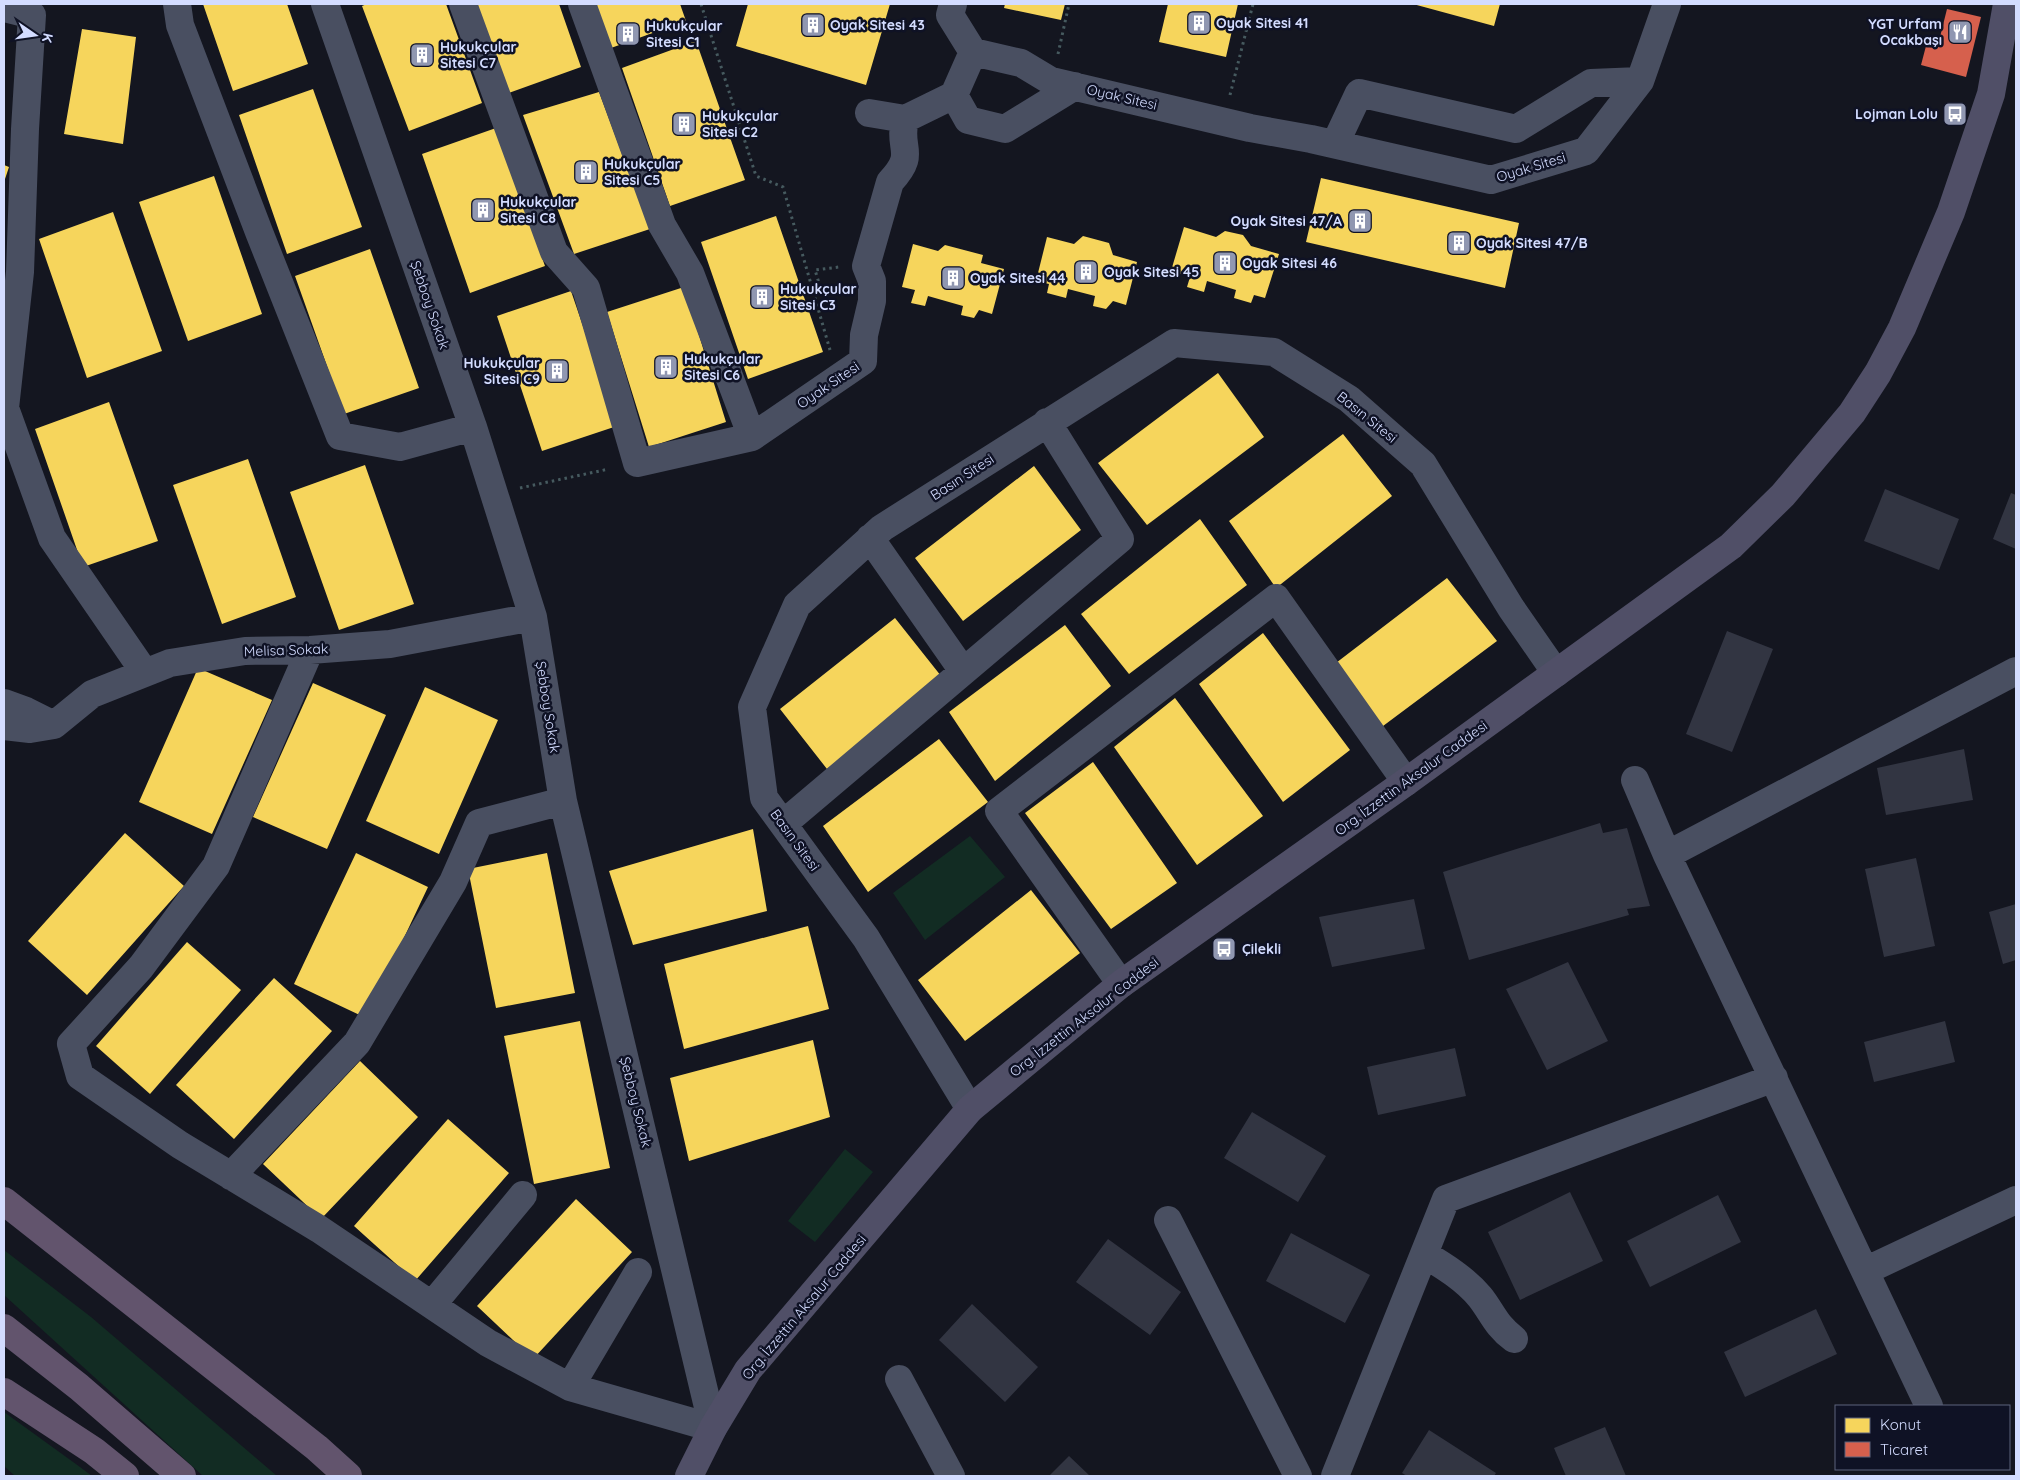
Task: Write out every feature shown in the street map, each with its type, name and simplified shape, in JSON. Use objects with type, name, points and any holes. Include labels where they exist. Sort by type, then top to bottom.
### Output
[{"type":"highway","points":[[4,1202],[317,1448],[348,1476]]},
{"type":"highway","points":[[4,1328],[79,1387],[182,1476]]},
{"type":"highway","points":[[4,1392],[94,1451],[125,1476]]},
{"type":"main road","name":"Org. İzzettin Aksalur Caddesi","points":[[689,1476],[713,1428],[748,1370],[970,1109],[1121,984],[1406,782],[1731,546],[1783,496],[1852,413],[1878,373],[1902,328],[1951,212],[1991,94],[2007,4]]},
{"type":"street","points":[[176,4],[184,34],[259,232],[340,436],[400,447],[473,427]]},
{"type":"street","name":"Şebboy Sokak","points":[[325,4],[496,494],[533,617],[563,801],[713,1428]]},
{"type":"street","points":[[463,4],[554,252],[586,288],[637,463],[752,437],[690,273],[662,224],[582,4]]},
{"type":"street","name":"Oyak Sitesi","points":[[973,52],[1021,62],[1063,84],[1491,180],[1586,151],[1640,80],[1667,4]]},
{"type":"street","points":[[869,113],[905,120],[954,95],[973,52],[947,7]]},
{"type":"street","points":[[4,8],[32,15],[25,129],[20,272],[5,408],[52,538],[145,673]]},
{"type":"street","points":[[1335,144],[1360,93],[1516,130],[1591,83],[1640,80]]},
{"type":"street","points":[[954,95],[968,120],[1005,129],[1063,84]]},
{"type":"street","name":"Oyak Sitesi","points":[[752,437],[863,361],[864,335],[872,301],[872,281],[866,266],[890,182],[906,161],[906,146],[901,133],[905,120]]},
{"type":"street","name":"Basın Sitesi","points":[[970,1109],[866,938],[764,798],[752,707],[797,605],[882,528],[1174,343],[1274,352],[1349,399],[1422,464],[1511,608],[1556,673]]},
{"type":"street","points":[[783,824],[1120,538],[1047,422]]},
{"type":"street","points":[[870,538],[963,671]]},
{"type":"street","points":[[1121,984],[999,811],[1276,598],[1406,782]]},
{"type":"street","name":"Melisa Sokak","points":[[54,725],[92,694],[170,663],[245,650],[310,650],[390,644],[533,617]]},
{"type":"street","points":[[310,650],[216,866],[141,967],[71,1044],[80,1076],[180,1145],[319,1229],[488,1343],[570,1387],[713,1428]]},
{"type":"street","points":[[1667,855],[2016,671]]},
{"type":"street","points":[[4,703],[26,711],[54,725]]},
{"type":"street","points":[[4,726],[30,729],[54,725]]},
{"type":"street","points":[[1635,780],[1667,855],[1928,1405]]},
{"type":"street","points":[[232,1176],[357,1043],[453,882],[478,823],[563,801]]},
{"type":"street","points":[[1335,1476],[1446,1200],[1774,1078]]},
{"type":"street","points":[[432,1305],[523,1195]]},
{"type":"street","points":[[1865,1270],[2016,1200]]},
{"type":"street","points":[[1168,1220],[1298,1476]]},
{"type":"street","points":[[1424,1254],[1448,1268],[1479,1296],[1502,1330],[1514,1338]]},
{"type":"street","points":[[570,1387],[638,1272]]},
{"type":"street","points":[[899,1379],[950,1476]]},
{"type":"path","points":[[701,4],[756,176],[784,187],[830,350]]},
{"type":"path","points":[[1063,84],[1069,4]]},
{"type":"path","points":[[1224,121],[1253,4]]},
{"type":"path","points":[[815,294],[822,293],[815,270],[831,268]]},
{"type":"path","points":[[496,494],[637,463]]},
{"type":"green space","points":[[970,836],[1005,877],[925,940],[893,893]]},
{"type":"green space","points":[[845,1149],[873,1172],[815,1242],[788,1221]]},
{"type":"green space","points":[[4,1250],[91,1317],[277,1476],[203,1476],[4,1295]]},
{"type":"green space","points":[[4,1412],[92,1476],[15,1476],[4,1466]]},
{"type":"building: Konut","points":[[203,4],[287,4],[308,64],[233,91]]},
{"type":"building: Konut","name":"Hukukçular Sitesi C7","points":[[367,4],[446,4],[482,103],[409,131],[362,6]]},
{"type":"building: Konut","points":[[474,4],[559,4],[581,67],[506,94]]},
{"type":"building: Konut","name":"Hukukçular Sitesi C1","points":[[596,4],[680,4],[686,21],[611,48]]},
{"type":"building: Konut","name":"Oyak Sitesi 43","points":[[748,4],[890,4],[866,85],[736,46]]},
{"type":"building: Konut","points":[[1005,4],[1065,4],[1061,20],[1004,8]]},
{"type":"building: Konut","name":"Oyak Sitesi 41","points":[[1168,4],[1238,4],[1226,57],[1159,42]]},
{"type":"building: Konut","points":[[1413,4],[1500,4],[1494,26]]},
{"type":"building: Konut","points":[[82,29],[136,37],[123,144],[64,134]]},
{"type":"building: Konut","name":"Hukukçular Sitesi C2","points":[[696,41],[745,180],[670,206],[622,68]]},
{"type":"building: Konut","points":[[313,89],[362,227],[287,254],[239,115]]},
{"type":"building: Konut","name":"Hukukçular Sitesi C5","points":[[599,92],[650,229],[574,254],[523,115]]},
{"type":"building: Konut","name":"Hukukçular Sitesi C8","points":[[496,128],[545,266],[470,293],[422,154]]},
{"type":"building: Konut","points":[[4,165],[9,167],[4,182]]},
{"type":"building: Konut","points":[[214,176],[262,314],[188,341],[139,202]]},
{"type":"building: Konut","points":[[1321,178],[1519,223],[1505,288],[1306,242]]},
{"type":"building: Konut","points":[[113,212],[162,351],[87,378],[39,239]]},
{"type":"building: Konut","name":"Hukukçular Sitesi C3","points":[[776,216],[823,352],[748,379],[701,242]]},
{"type":"building: Konut","name":"Oyak Sitesi 46","points":[[1184,227],[1216,237],[1225,231],[1243,235],[1251,246],[1279,254],[1265,298],[1254,295],[1251,303],[1234,298],[1236,290],[1207,281],[1204,292],[1187,287],[1190,277],[1171,271]]},
{"type":"building: Konut","name":"Oyak Sitesi 45","points":[[1083,236],[1109,243],[1113,255],[1137,262],[1126,305],[1113,301],[1106,309],[1093,306],[1095,296],[1068,289],[1066,298],[1047,293],[1049,284],[1036,281],[1047,237],[1074,244]]},
{"type":"building: Konut","name":"Oyak Sitesi 44","points":[[913,244],[938,251],[945,245],[983,255],[981,263],[1004,269],[992,314],[979,310],[974,318],[961,315],[963,306],[928,296],[925,306],[911,303],[915,290],[902,287]]},
{"type":"building: Konut","points":[[370,249],[419,388],[344,414],[295,276]]},
{"type":"building: Konut","name":"Hukukçular Sitesi C6","points":[[684,287],[726,422],[649,447],[607,312]]},
{"type":"building: Konut","name":"Hukukçular Sitesi C9","points":[[571,291],[617,426],[542,451],[497,316]]},
{"type":"building: Konut","points":[[1218,373],[1264,437],[1147,525],[1098,463]]},
{"type":"building: Konut","points":[[109,402],[158,541],[83,567],[35,429]]},
{"type":"building: Konut","points":[[1343,434],[1392,496],[1276,588],[1229,521]]},
{"type":"building: Konut","points":[[248,459],[296,597],[222,624],[173,485]]},
{"type":"building: Konut","points":[[365,465],[414,604],[339,630],[290,492]]},
{"type":"building: Konut","points":[[1034,466],[1081,530],[963,621],[915,558]]},
{"type":"building: Konut","points":[[1200,519],[1247,585],[1129,674],[1081,614]]},
{"type":"building: Konut","points":[[1447,578],[1497,641],[1379,729],[1332,666]]},
{"type":"building: Konut","points":[[895,618],[945,681],[827,769],[780,709]]},
{"type":"building: Konut","points":[[1065,625],[1111,686],[995,781],[949,712]]},
{"type":"building: Konut","points":[[1263,633],[1350,750],[1283,802],[1199,684]]},
{"type":"building: Konut","points":[[198,668],[272,700],[212,834],[139,802]]},
{"type":"building: Konut","points":[[313,683],[386,715],[327,849],[253,817]]},
{"type":"building: Konut","points":[[425,687],[498,720],[439,854],[366,821]]},
{"type":"building: Konut","points":[[1175,698],[1263,816],[1197,865],[1114,747]]},
{"type":"building: Konut","points":[[939,739],[988,802],[868,892],[823,826]]},
{"type":"building: Konut","points":[[1093,762],[1177,883],[1111,929],[1025,813]]},
{"type":"building: Konut","points":[[753,829],[767,911],[633,945],[609,871]]},
{"type":"building: Konut","points":[[125,833],[184,886],[87,995],[28,941]]},
{"type":"building: Konut","points":[[356,853],[428,887],[366,1018],[294,984]]},
{"type":"building: Konut","points":[[547,853],[575,993],[496,1008],[468,869]]},
{"type":"building: Konut","points":[[1031,890],[1080,953],[965,1041],[918,980]]},
{"type":"building: Konut","points":[[808,926],[829,1009],[684,1049],[664,964]]},
{"type":"building: Konut","points":[[187,942],[241,990],[150,1094],[96,1046]]},
{"type":"building: Konut","points":[[274,978],[332,1031],[234,1139],[176,1085]]},
{"type":"building: Konut","points":[[580,1021],[610,1168],[534,1184],[504,1036]]},
{"type":"building: Konut","points":[[813,1040],[830,1117],[689,1161],[670,1078]]},
{"type":"building: Konut","points":[[360,1061],[418,1117],[321,1219],[263,1164]]},
{"type":"building: Konut","points":[[448,1119],[509,1173],[415,1281],[354,1226]]},
{"type":"building: Konut","points":[[576,1199],[632,1252],[533,1359],[477,1306]]},
{"type":"building: Ticaret","name":"YGT Urfam Ocakbaşı","points":[[1947,9],[1981,17],[1966,77],[1921,65],[1926,46],[1937,49]]},
{"type":"building: Diğer","points":[[1885,489],[1959,519],[1939,570],[1864,541]]},
{"type":"building: Diğer","points":[[2011,493],[2016,495],[2016,549],[1993,539]]},
{"type":"building: Diğer","points":[[1727,631],[1773,649],[1732,752],[1686,734]]},
{"type":"building: Diğer","points":[[1964,749],[1973,800],[1886,815],[1877,768]]},
{"type":"building: Diğer","points":[[1600,823],[1603,833],[1627,828],[1650,906],[1627,909],[1629,915],[1469,960],[1443,872]]},
{"type":"building: Diğer","points":[[1916,858],[1935,946],[1884,957],[1865,869]]},
{"type":"building: Diğer","points":[[1414,899],[1425,949],[1332,967],[1319,917]]},
{"type":"building: Diğer","points":[[2016,904],[2016,960],[2003,964],[1989,912]]},
{"type":"building: Diğer","points":[[1568,962],[1608,1041],[1547,1070],[1506,989]]},
{"type":"building: Diğer","points":[[1945,1021],[1955,1062],[1874,1082],[1864,1042]]},
{"type":"building: Diğer","points":[[1455,1048],[1466,1096],[1378,1115],[1367,1067]]},
{"type":"building: Diğer","points":[[1252,1112],[1326,1156],[1298,1202],[1224,1158]]},
{"type":"building: Diğer","points":[[1570,1192],[1603,1261],[1520,1300],[1488,1232]]},
{"type":"building: Diğer","points":[[1718,1195],[1741,1242],[1650,1287],[1627,1241]]},
{"type":"building: Diğer","points":[[1291,1233],[1370,1275],[1345,1323],[1266,1281]]},
{"type":"building: Diğer","points":[[1108,1239],[1181,1292],[1150,1335],[1076,1282]]},
{"type":"building: Diğer","points":[[972,1304],[1038,1367],[1005,1402],[939,1340]]},
{"type":"building: Diğer","points":[[1816,1309],[1837,1354],[1745,1397],[1724,1352]]},
{"type":"building: Diğer","points":[[1605,1427],[1626,1476],[1566,1476],[1554,1448]]},
{"type":"building: Diğer","points":[[1429,1430],[1496,1473],[1494,1476],[1407,1476],[1402,1473]]},
{"type":"building: Diğer","points":[[1069,1456],[1090,1476],[1049,1476]]},
{"type":"place","name":"Oyak Sitesi 41","points":[[1199,23]]},
{"type":"place","name":"Oyak Sitesi 43","points":[[813,25]]},
{"type":"place","name":"YGT Urfam Ocakbaşı","points":[[1960,32]]},
{"type":"place","name":"Hukukçular Sitesi C1","points":[[628,34]]},
{"type":"place","name":"Hukukçular Sitesi C7","points":[[422,55]]},
{"type":"place","name":"Lojman Lolu","points":[[1955,114]]},
{"type":"place","name":"Hukukçular Sitesi C2","points":[[684,124]]},
{"type":"place","name":"Hukukçular Sitesi C5","points":[[586,172]]},
{"type":"place","name":"Hukukçular Sitesi C8","points":[[483,210]]},
{"type":"place","name":"Oyak Sitesi 47/A","points":[[1360,221]]},
{"type":"place","name":"Oyak Sitesi 47/B","points":[[1459,243]]},
{"type":"place","name":"Oyak Sitesi 46","points":[[1225,263]]},
{"type":"place","name":"Oyak Sitesi 45","points":[[1086,272]]},
{"type":"place","name":"Oyak Sitesi 44","points":[[953,278]]},
{"type":"place","name":"Hukukçular Sitesi C3","points":[[762,297]]},
{"type":"place","name":"Hukukçular Sitesi C6","points":[[666,367]]},
{"type":"place","name":"Hukukçular Sitesi C9","points":[[557,371]]},
{"type":"place","name":"Çilekli","points":[[1224,949]]}]
